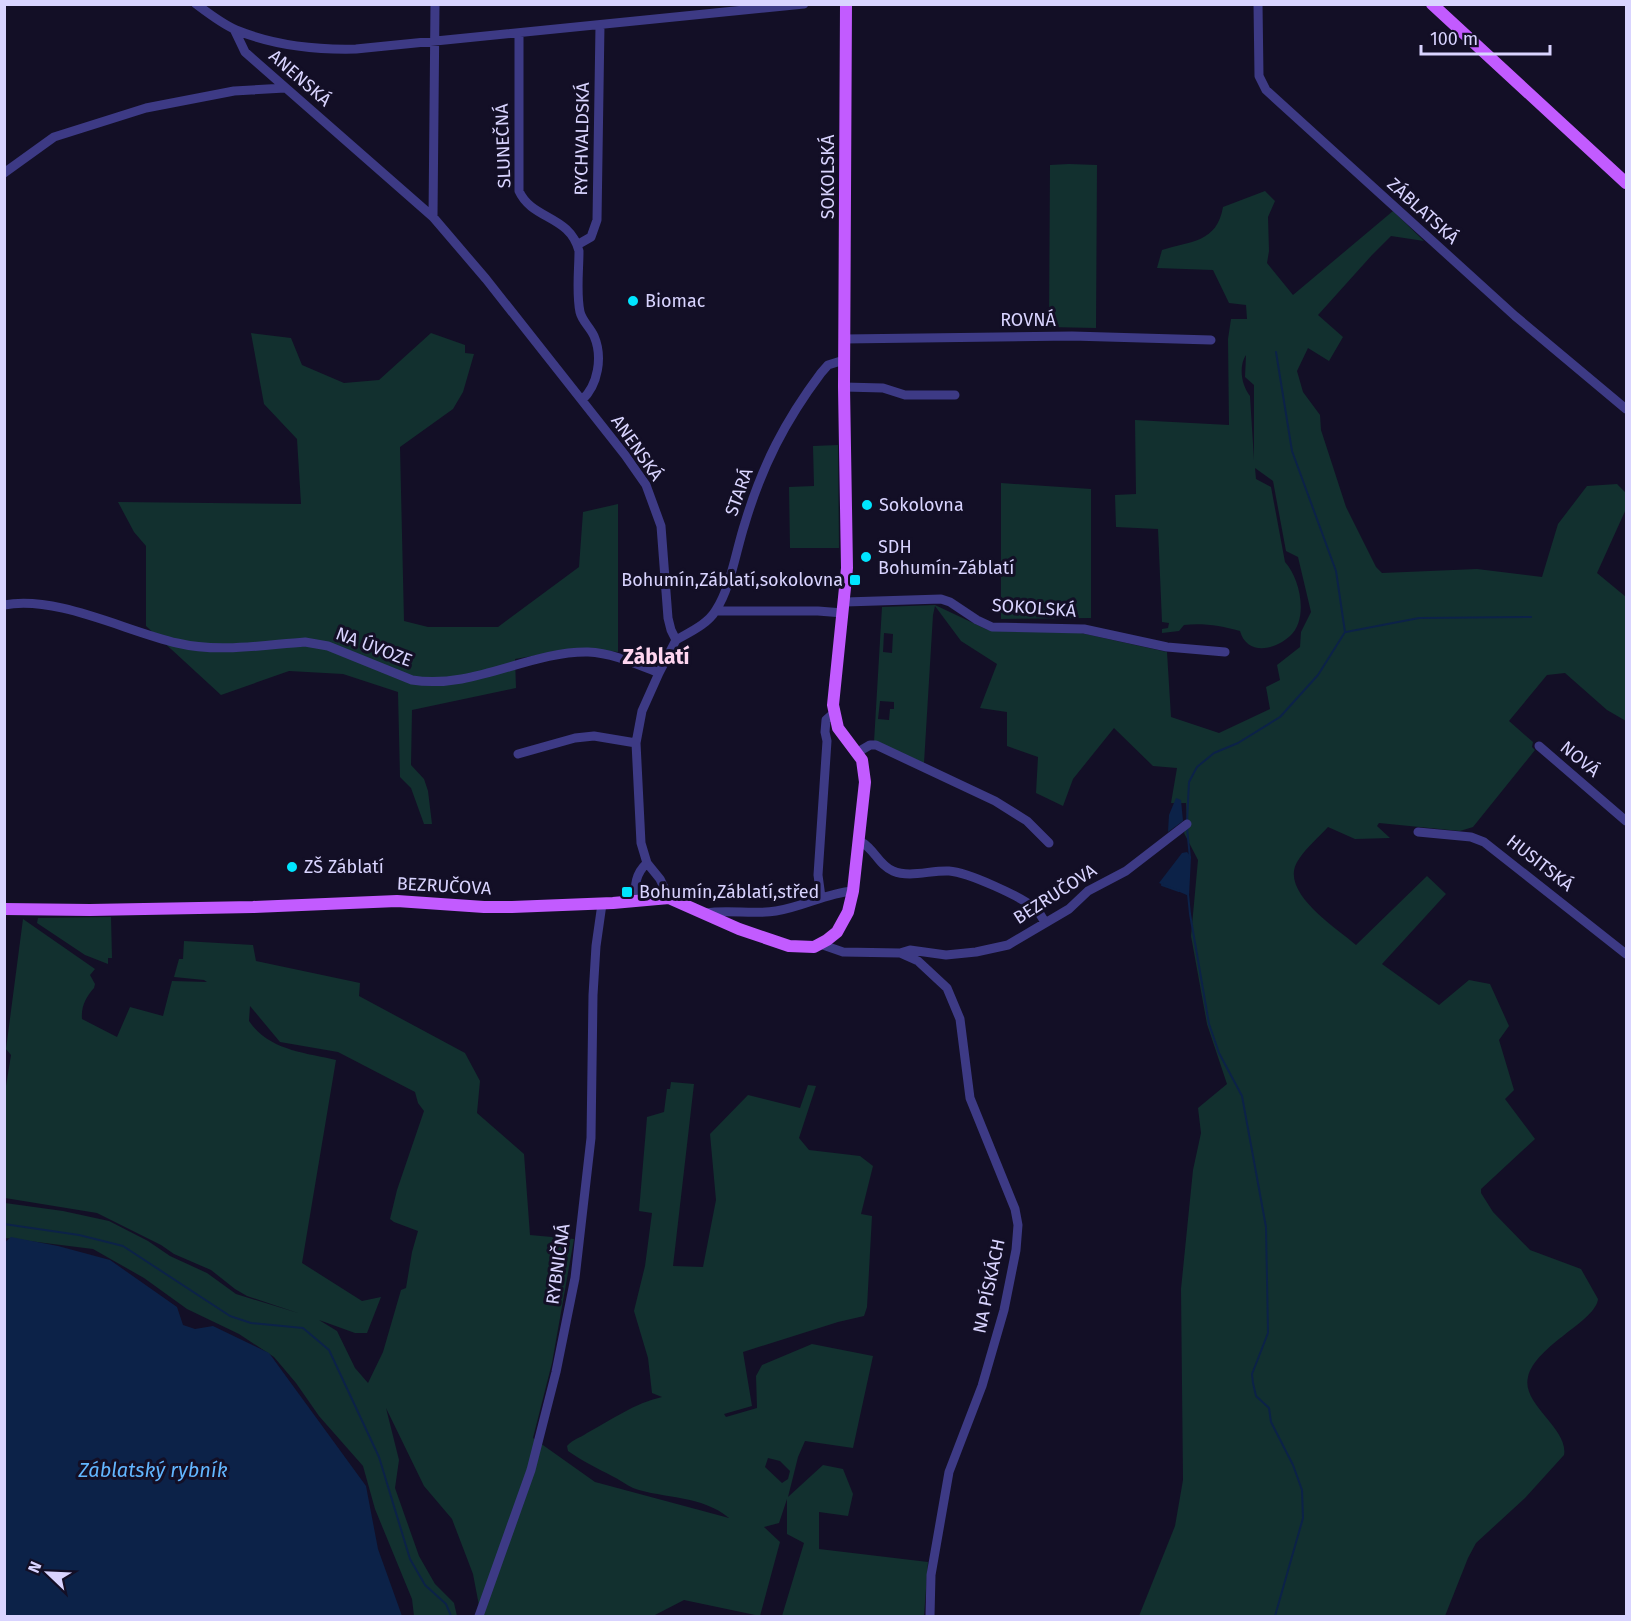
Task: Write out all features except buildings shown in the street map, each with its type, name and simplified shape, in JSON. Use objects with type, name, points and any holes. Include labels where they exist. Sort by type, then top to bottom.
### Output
[{"type":"main road","name":"SOKOLSKÁ","points":[[834,713],[847,568],[844,387],[846,4]]},
{"type":"main road","points":[[1432,4],[1626,183]]},
{"type":"main road","points":[[820,944],[833,936],[842,925],[848,912],[853,891],[865,782],[863,764],[858,752],[838,728],[834,713]]},
{"type":"main road","name":"BEZRUČOVA","points":[[4,909],[218,908],[397,901],[484,907],[602,904],[669,897],[776,943],[800,948],[820,944]]},
{"type":"street","points":[[196,4],[234,29],[261,37],[315,48],[356,49],[600,25],[734,8],[804,4]]},
{"type":"street","points":[[433,217],[435,4]]},
{"type":"street","name":"ZÁBLATSKÁ","points":[[1258,4],[1259,76],[1266,90],[1515,316],[1626,409]]},
{"type":"street","name":"RYCHVALDSKÁ","points":[[578,245],[591,237],[597,220],[600,25]]},
{"type":"street","name":"ANENSKÁ","points":[[234,29],[245,52],[433,217],[486,279],[625,455],[646,485],[661,526],[668,618],[676,640]]},
{"type":"street","name":"SLUNEČNÁ","points":[[519,33],[519,191],[523,200],[530,206],[568,229],[578,245]]},
{"type":"street","points":[[4,173],[54,137],[146,108],[234,91],[285,88]]},
{"type":"street","points":[[578,245],[580,313],[596,343],[598,369],[593,388],[582,400]]},
{"type":"street","name":"ROVNÁ","points":[[844,339],[1072,336],[1211,340]]},
{"type":"street","name":"STARÁ","points":[[716,611],[725,589],[745,521],[773,448],[787,421],[821,373],[828,365],[844,360]]},
{"type":"street","points":[[844,387],[883,388],[905,395],[955,395]]},
{"type":"street","name":"SOKOLSKÁ","points":[[844,608],[941,600],[950,602],[976,620],[992,627],[1084,629],[1167,647],[1225,652]]},
{"type":"street","name":"NA ÚVOZE","points":[[4,605],[33,603],[51,605],[178,644],[213,648],[317,643],[412,680],[425,682],[451,681],[577,652],[604,654],[659,673]]},
{"type":"street","points":[[669,897],[660,879],[647,863],[639,831],[636,743],[640,718],[676,640],[702,624],[716,611],[818,611],[844,608]]},
{"type":"street","points":[[821,897],[818,875],[827,741],[825,732],[826,720],[834,713]]},
{"type":"street","points":[[518,754],[576,738],[594,736],[636,743]]},
{"type":"street","points":[[858,752],[870,745],[876,745],[995,801],[1027,821],[1049,843]]},
{"type":"street","name":"NOVÁ","points":[[1539,746],[1626,821]]},
{"type":"street","name":"BEZRUČOVA","points":[[820,944],[843,952],[900,953],[909,950],[946,955],[976,952],[1008,945],[1069,909],[1088,891],[1126,871],[1186,824]]},
{"type":"street","name":"HUSITSKÁ","points":[[1418,832],[1471,837],[1484,842],[1626,954]]},
{"type":"street","points":[[859,841],[869,845],[882,863],[892,871],[904,874],[951,871],[971,875],[1029,904],[1038,911],[1045,922]]},
{"type":"street","points":[[635,900],[638,874],[647,863]]},
{"type":"street","points":[[706,913],[777,911],[821,897],[853,891]]},
{"type":"street","name":"RYBNIČNÁ","points":[[479,1617],[531,1470],[556,1372],[575,1278],[591,1138],[593,995],[596,946],[602,904]]},
{"type":"street","name":"NA PÍSKÁCH","points":[[900,953],[918,961],[947,988],[960,1019],[970,1098],[1015,1209],[1018,1225],[1016,1250],[1004,1310],[982,1386],[949,1472],[932,1575],[930,1617]]},
{"type":"green space","points":[[1050,165],[1097,165],[1096,328],[1049,327]]},
{"type":"green space","points":[[1265,191],[1275,201],[1268,217],[1267,263],[1293,295],[1393,211],[1424,241],[1391,236],[1372,255],[1318,315],[1343,337],[1329,361],[1308,348],[1297,371],[1303,392],[1320,415],[1321,430],[1346,507],[1376,567],[1382,573],[1477,569],[1542,577],[1558,524],[1587,486],[1617,484],[1626,493],[1626,509],[1597,573],[1626,597],[1626,721],[1607,710],[1565,673],[1547,675],[1509,721],[1533,742],[1532,747],[1535,750],[1473,827],[1460,831],[1379,823],[1377,826],[1390,838],[1355,839],[1328,827],[1302,855],[1294,871],[1295,883],[1311,907],[1356,945],[1427,876],[1446,894],[1382,964],[1439,1005],[1469,980],[1490,984],[1509,1026],[1499,1040],[1514,1090],[1505,1099],[1535,1139],[1481,1189],[1481,1193],[1493,1212],[1530,1250],[1581,1269],[1598,1299],[1595,1307],[1587,1316],[1542,1354],[1533,1365],[1528,1377],[1531,1397],[1560,1436],[1564,1445],[1564,1455],[1525,1498],[1476,1543],[1445,1616],[1139,1616],[1175,1526],[1183,1480],[1181,1289],[1193,1170],[1201,1133],[1198,1108],[1227,1084],[1207,1024],[1191,936],[1198,860],[1184,833],[1187,826],[1186,803],[1171,803],[1177,768],[1153,766],[1114,728],[1073,779],[1063,806],[1036,793],[1038,757],[1007,746],[1007,712],[980,708],[997,664],[961,641],[935,606],[924,763],[874,742],[882,607],[935,605],[988,630],[1081,633],[1167,652],[1171,717],[1219,733],[1270,709],[1266,687],[1280,680],[1277,665],[1300,647],[1301,632],[1311,612],[1298,557],[1286,551],[1273,481],[1255,468],[1256,479],[1271,487],[1285,562],[1295,578],[1301,609],[1296,629],[1277,645],[1255,647],[1244,639],[1240,631],[1212,625],[1184,625],[1179,631],[1162,633],[1162,629],[1168,628],[1169,623],[1162,622],[1158,529],[1116,527],[1115,495],[1136,494],[1135,420],[1229,425],[1228,339],[1231,319],[1247,319],[1246,305],[1229,303],[1213,270],[1157,268],[1162,250],[1201,239],[1215,228],[1223,207]],"holes":[[[1246,355],[1245,377],[1254,385],[1254,460],[1250,396],[1242,376],[1242,365]],[[884,633],[893,634],[892,653],[883,652]],[[880,701],[894,702],[894,709],[890,709],[889,720],[878,719]]]},
{"type":"green space","points":[[251,333],[291,338],[302,365],[344,383],[379,380],[431,333],[465,345],[465,353],[474,354],[463,392],[453,409],[400,447],[404,621],[428,627],[498,627],[579,567],[583,512],[618,504],[618,652],[579,648],[515,659],[516,688],[412,710],[411,765],[424,779],[428,791],[432,824],[424,824],[411,788],[400,777],[398,692],[343,674],[289,671],[221,695],[146,626],[146,546],[134,532],[118,502],[301,504],[297,439],[264,404]]},
{"type":"green space","points":[[838,445],[839,548],[790,548],[789,487],[814,486],[813,446]]},
{"type":"green space","points":[[1001,483],[1091,489],[1091,618],[1001,619]]},
{"type":"green space","points":[[111,917],[112,958],[108,958],[108,964],[85,955],[37,923],[38,918]]},
{"type":"green space","points":[[23,919],[95,969],[90,975],[95,984],[94,988],[85,1002],[82,1019],[117,1037],[130,1007],[163,1016],[172,981],[207,982],[174,977],[179,959],[183,959],[184,941],[253,945],[256,961],[360,983],[359,996],[465,1053],[480,1081],[477,1113],[524,1154],[530,1235],[574,1239],[552,1363],[533,1438],[595,1482],[729,1518],[695,1501],[633,1488],[573,1455],[568,1451],[567,1446],[623,1412],[662,1397],[652,1393],[648,1358],[634,1311],[645,1266],[652,1213],[639,1211],[647,1117],[664,1112],[667,1089],[670,1089],[671,1082],[694,1084],[673,1266],[703,1267],[716,1200],[710,1134],[748,1095],[800,1108],[808,1085],[816,1086],[799,1138],[809,1150],[860,1156],[873,1166],[861,1214],[872,1216],[867,1307],[864,1316],[743,1352],[752,1406],[724,1414],[726,1417],[757,1408],[756,1376],[762,1365],[812,1344],[873,1356],[853,1448],[805,1441],[798,1457],[788,1497],[823,1465],[843,1469],[853,1494],[848,1516],[819,1512],[819,1549],[928,1562],[924,1616],[782,1616],[804,1543],[787,1534],[787,1499],[779,1523],[764,1527],[780,1542],[760,1616],[684,1600],[653,1616],[481,1616],[473,1574],[452,1519],[424,1486],[386,1408],[399,1460],[395,1488],[419,1556],[435,1584],[454,1603],[457,1616],[414,1616],[412,1599],[375,1509],[363,1466],[319,1416],[274,1357],[239,1334],[187,1309],[144,1278],[93,1249],[5,1238],[5,1203],[63,1211],[109,1221],[148,1241],[170,1256],[207,1273],[236,1294],[298,1313],[247,1296],[211,1270],[174,1254],[161,1245],[97,1213],[5,1198],[4,1098],[11,1055],[6,1049]],"holes":[[[250,1006],[280,1042],[338,1052],[415,1092],[418,1103],[424,1111],[397,1190],[390,1219],[418,1231],[406,1288],[401,1290],[383,1352],[368,1383],[355,1368],[337,1331],[319,1320],[355,1333],[367,1333],[381,1297],[362,1301],[302,1263],[336,1060],[288,1049],[266,1038],[249,1021]],[[768,1458],[780,1461],[790,1471],[788,1479],[782,1483],[765,1467]]]},
{"type":"water","points":[[1176,798],[1181,800],[1183,821],[1168,832],[1169,815]]},
{"type":"water","points":[[1187,852],[1191,857],[1189,896],[1159,883],[1182,853]]},
{"type":"water","name":"Záblatský rybník","points":[[11,1237],[58,1246],[110,1260],[177,1307],[183,1325],[195,1329],[213,1326],[269,1353],[366,1486],[378,1549],[402,1616],[5,1616],[4,1243]]},
{"type":"waterway","points":[[1187,822],[1189,782],[1197,767],[1214,753],[1238,743],[1280,717],[1318,675],[1345,632],[1336,571],[1292,451],[1276,352]]},
{"type":"waterway","points":[[1346,632],[1419,618],[1531,617]]},
{"type":"waterway","points":[[1187,828],[1190,858]]},
{"type":"waterway","points":[[1163,883],[1162,885],[1179,891]]},
{"type":"waterway","points":[[1188,894],[1209,1024],[1219,1053],[1242,1096],[1266,1227],[1268,1333],[1252,1374],[1253,1383],[1256,1396],[1269,1408],[1271,1422],[1293,1465],[1302,1490],[1303,1518],[1275,1616]]},
{"type":"waterway","points":[[4,1224],[79,1235],[123,1246],[230,1316],[251,1323],[303,1328],[329,1350],[379,1457],[410,1559],[425,1585],[446,1604],[451,1616]]},
{"type":"place","name":"Biomac","points":[[633,301]]},
{"type":"place","name":"Sokolovna","points":[[867,505]]},
{"type":"place","name":"SDH Bohumín-Záblatí","points":[[866,557]]},
{"type":"place","name":"Bohumín,Záblatí,sokolovna","points":[[855,580]]},
{"type":"place","name":"ZŠ Záblatí","points":[[292,867]]},
{"type":"place","name":"Bohumín,Záblatí,střed","points":[[627,892]]},
{"type":"district","name":"Záblatí","points":[[656,657]]}]
